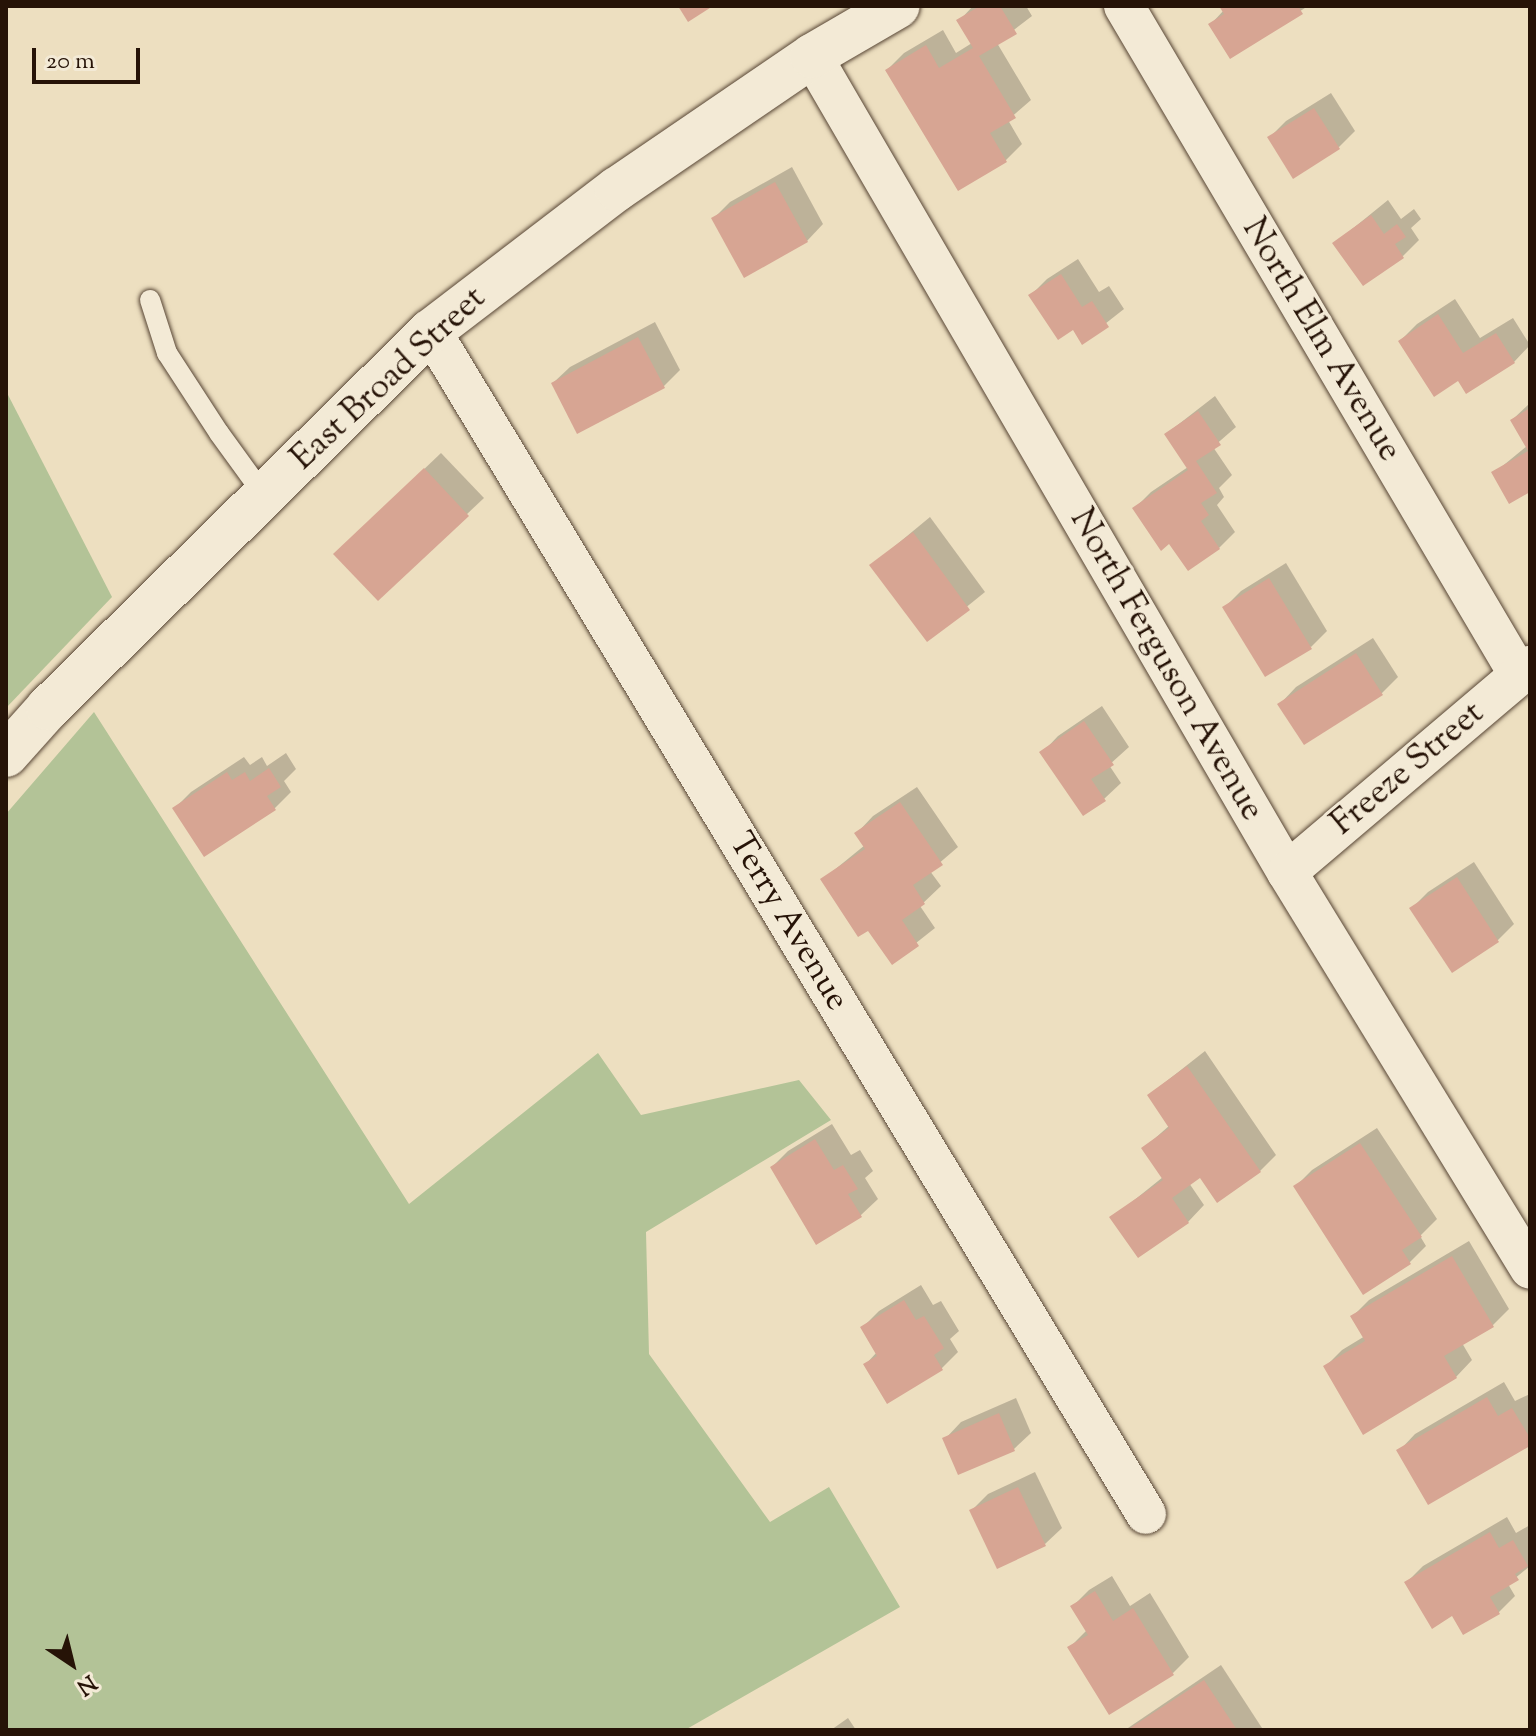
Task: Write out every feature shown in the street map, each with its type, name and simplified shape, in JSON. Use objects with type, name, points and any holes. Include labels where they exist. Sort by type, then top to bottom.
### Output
[{"type":"street","name":"East Broad Street","points":[[6,755],[48,708],[431,331],[617,189],[812,56],[898,6]]},
{"type":"street","name":"North Elm Avenue","points":[[1124,6],[1525,671]]},
{"type":"street","name":"North Ferguson Avenue","points":[[812,56],[1287,872],[1530,1269]]},
{"type":"street","name":"Terry Avenue","points":[[431,331],[1146,1514]]},
{"type":"street","name":"Freeze Street","points":[[1287,872],[1525,671]]},
{"type":"lane","points":[[150,300],[167,353],[264,495]]},
{"type":"green space","points":[[6,391],[112,597],[6,708]]},
{"type":"green space","points":[[94,712],[409,1204],[598,1053],[641,1115],[799,1080],[831,1120],[646,1232],[649,1354],[770,1522],[829,1487],[900,1607],[685,1730],[6,1730],[6,814]]},
{"type":"building","points":[[678,6],[713,6],[688,22]]},
{"type":"building","points":[[980,6],[1000,6],[1017,34],[979,56],[1016,118],[990,133],[1007,162],[958,191],[885,70],[926,45],[939,68],[973,48],[956,20]]},
{"type":"building","points":[[1219,6],[1298,6],[1303,14],[1230,59],[1208,24],[1224,14]]},
{"type":"building","points":[[1314,108],[1340,149],[1293,179],[1267,137]]},
{"type":"building","points":[[775,182],[808,242],[744,278],[711,218]]},
{"type":"building","points":[[1371,215],[1384,234],[1397,224],[1406,237],[1395,244],[1404,258],[1363,286],[1332,243]]},
{"type":"building","points":[[1061,274],[1082,307],[1092,301],[1109,327],[1082,345],[1073,330],[1058,340],[1028,295]]},
{"type":"building","points":[[1438,314],[1463,353],[1496,333],[1515,363],[1466,394],[1458,381],[1434,397],[1398,341]]},
{"type":"building","points":[[638,337],[665,388],[577,434],[551,383]]},
{"type":"building","points":[[1530,408],[1530,492],[1509,504],[1491,472],[1528,451],[1510,420]]},
{"type":"building","points":[[1198,411],[1221,445],[1196,461],[1217,493],[1201,503],[1209,515],[1201,521],[1220,549],[1188,571],[1169,544],[1161,551],[1132,508],[1188,470],[1164,434]]},
{"type":"building","points":[[424,468],[469,516],[378,601],[333,554]]},
{"type":"building","points":[[913,532],[970,610],[927,642],[869,565]]},
{"type":"building","points":[[1269,578],[1312,649],[1265,677],[1222,607]]},
{"type":"building","points":[[1356,653],[1383,695],[1304,745],[1277,704]]},
{"type":"building","points":[[1084,721],[1114,765],[1091,779],[1106,801],[1083,816],[1039,752]]},
{"type":"building","points":[[269,768],[281,787],[267,796],[276,810],[204,857],[172,808],[227,772],[232,780],[245,772],[250,781]]},
{"type":"building","points":[[900,802],[943,865],[913,885],[925,904],[902,920],[919,946],[892,965],[868,931],[858,937],[820,879],[865,849],[854,833]]},
{"type":"building","points":[[1457,877],[1499,942],[1452,973],[1409,908]]},
{"type":"building","points":[[1187,1066],[1261,1172],[1217,1203],[1200,1178],[1172,1198],[1189,1223],[1138,1258],[1109,1217],[1163,1180],[1141,1148],[1169,1128],[1147,1095]]},
{"type":"building","points":[[815,1139],[834,1170],[843,1165],[858,1189],[848,1194],[862,1217],[816,1245],[770,1167]]},
{"type":"building","points":[[1360,1143],[1422,1237],[1402,1250],[1411,1264],[1363,1295],[1293,1186]]},
{"type":"building","points":[[1452,1256],[1494,1327],[1444,1356],[1457,1378],[1363,1435],[1323,1366],[1365,1341],[1350,1316]]},
{"type":"building","points":[[904,1300],[916,1320],[924,1316],[944,1348],[934,1355],[943,1370],[887,1404],[863,1364],[877,1356],[860,1327]]},
{"type":"building","points":[[1487,1397],[1498,1416],[1512,1408],[1530,1438],[1530,1446],[1428,1505],[1396,1450]]},
{"type":"building","points":[[999,1413],[1015,1451],[958,1475],[942,1438]]},
{"type":"building","points":[[1018,1487],[1046,1546],[997,1569],[969,1510]]},
{"type":"building","points":[[1490,1532],[1499,1548],[1513,1540],[1528,1566],[1515,1574],[1519,1580],[1490,1597],[1500,1614],[1463,1635],[1452,1616],[1432,1629],[1404,1582]]},
{"type":"building","points":[[1095,1591],[1113,1621],[1133,1608],[1174,1675],[1109,1715],[1067,1647],[1088,1635],[1070,1606]]},
{"type":"building","points":[[1204,1680],[1237,1730],[1127,1730]]}]
